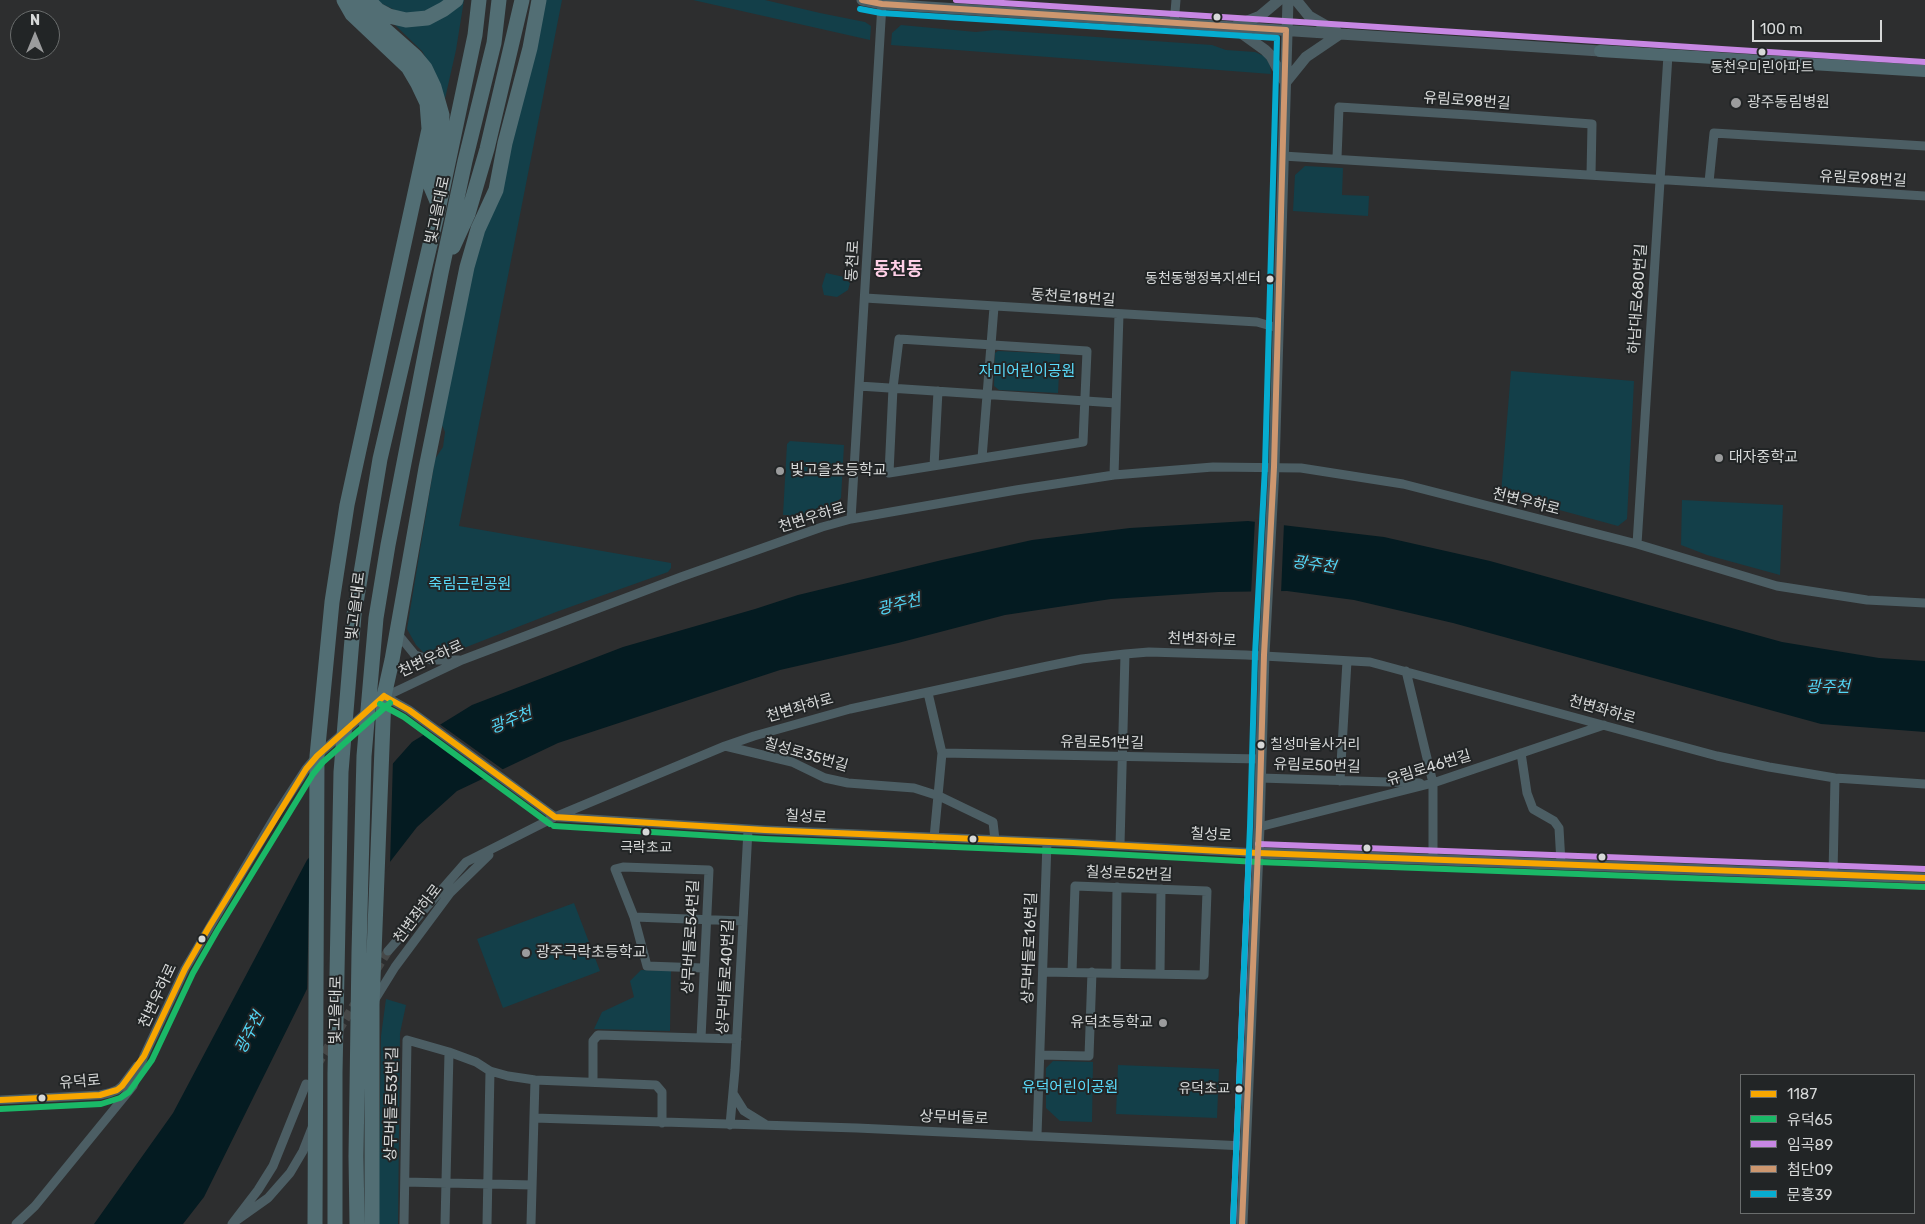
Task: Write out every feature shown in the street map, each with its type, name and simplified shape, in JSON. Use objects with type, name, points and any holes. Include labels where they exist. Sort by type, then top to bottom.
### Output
[{"type":"highway","points":[[315,1224],[315,1120],[311,1088],[317,756],[332,602],[348,505],[429,129],[427,103],[413,75],[392,51],[352,14],[344,0]]},
{"type":"highway","points":[[357,0],[372,18],[415,56],[425,68],[434,87],[442,115],[431,187],[439,206]]},
{"type":"highway","points":[[368,0],[378,10],[390,16],[406,20],[428,18],[456,0]]},
{"type":"highway","name":"빛고을대로","points":[[335,1224],[335,1073],[341,772],[354,615],[380,459],[439,206],[475,35],[479,0]]},
{"type":"highway","name":"빛고을대로","points":[[357,1224],[357,1074],[364,756],[376,618],[388,545],[441,273],[494,43],[499,0]]},
{"type":"highway","points":[[441,273],[468,214],[487,149],[522,0]]},
{"type":"highway","points":[[372,1224],[372,1005],[384,696],[426,468],[472,244],[496,190],[505,143],[530,48],[539,0]]},
{"type":"highway","points":[[326,667],[336,671],[356,670],[380,658],[389,648],[397,633]]},
{"type":"highway","points":[[326,1224],[335,1178]]},
{"type":"main road","points":[[1600,51],[1925,71]]},
{"type":"street","points":[[862,0],[882,4],[1600,51]]},
{"type":"street","points":[[1174,24],[1176,0]]},
{"type":"street","points":[[1233,27],[1260,16],[1279,0]]},
{"type":"street","points":[[1242,1224],[1265,650],[1274,482],[1288,0]]},
{"type":"street","points":[[1296,0],[1309,16],[1340,34]]},
{"type":"street","name":"동천로","points":[[852,519],[882,4]]},
{"type":"street","points":[[1233,27],[1271,56],[1285,83]]},
{"type":"street","points":[[1285,83],[1306,56],[1340,34]]},
{"type":"street","name":"하남대로680번길","points":[[1636,544],[1668,55]]},
{"type":"street","name":"유림로98번길","points":[[1337,158],[1339,108],[1469,115],[1592,124],[1591,175]]},
{"type":"street","points":[[1710,182],[1714,133],[1925,146]]},
{"type":"street","name":"유림로98번길","points":[[1283,156],[1925,196]]},
{"type":"street","name":"동천로18번길","points":[[865,298],[1258,322],[1278,328]]},
{"type":"street","points":[[982,458],[994,307]]},
{"type":"street","points":[[1114,475],[1119,314]]},
{"type":"street","points":[[899,339],[1087,351],[1083,442],[889,473],[893,388],[899,339]]},
{"type":"street","points":[[859,386],[1116,403]]},
{"type":"street","points":[[934,466],[938,391]]},
{"type":"street","name":"천변우하로","points":[[16,1224],[35,1206],[133,1086],[144,1056],[185,969],[276,815],[306,769],[317,756],[384,696],[462,660],[681,576],[822,527],[852,519],[1114,475],[1213,467],[1274,467],[1333,472],[1403,484],[1636,544],[1777,586],[1860,600],[1925,603]]},
{"type":"street","points":[[397,633],[415,655],[431,660],[462,660]]},
{"type":"street","name":"천변좌하로","points":[[388,951],[466,862],[555,817],[725,746],[850,709],[1082,659],[1125,654],[1265,650],[1347,661],[1370,662],[1717,756],[1835,778],[1925,784]]},
{"type":"street","points":[[1120,845],[1125,654]]},
{"type":"street","points":[[1340,781],[1347,661]]},
{"type":"street","points":[[1406,671],[1433,783],[1433,859]]},
{"type":"street","points":[[928,693],[942,753],[934,838]]},
{"type":"street","points":[[384,696],[409,710],[555,817]]},
{"type":"street","name":"유림로46번길","points":[[1259,827],[1433,783],[1604,725]]},
{"type":"street","name":"칠성로35번길","points":[[725,746],[792,762],[825,778],[914,788],[939,796],[993,822],[995,840]]},
{"type":"street","name":"유림로51번길","points":[[942,753],[1261,759]]},
{"type":"street","points":[[1521,753],[1527,793],[1533,808],[1554,821],[1560,828],[1560,863]]},
{"type":"street","name":"유림로50번길","points":[[1260,778],[1433,783]]},
{"type":"street","points":[[1833,874],[1835,778]]},
{"type":"street","name":"칠성로","points":[[555,817],[748,830],[1120,845],[1258,853],[1925,878]]},
{"type":"street","name":"상무버들로40번길","points":[[730,1125],[734,1095],[748,830]]},
{"type":"street","name":"상무버들로16번길","points":[[1037,1135],[1047,842]]},
{"type":"street","name":"천변좌하로","points":[[372,1005],[395,967],[450,893],[496,848]]},
{"type":"street","name":"상무버들로54번길","points":[[634,917],[615,869],[623,867],[709,870],[701,1038]]},
{"type":"street","name":"칠성로52번길","points":[[1072,972],[1075,886],[1207,891],[1204,975],[1160,974]]},
{"type":"street","points":[[1116,973],[1117,887]]},
{"type":"street","points":[[1043,972],[1160,974],[1161,890]]},
{"type":"street","points":[[703,968],[647,966],[634,917],[743,921]]},
{"type":"street","points":[[1040,1055],[1089,1056],[1092,972]]},
{"type":"street","points":[[593,1082],[593,1041],[598,1035],[737,1039]]},
{"type":"street","name":"상무버들로53번길","points":[[404,1224],[407,1040],[464,1057],[490,1071],[535,1080]]},
{"type":"street","points":[[445,1224],[449,1052]]},
{"type":"street","name":"유덕로","points":[[0,1100],[109,1093],[122,1086],[144,1056]]},
{"type":"street","points":[[487,1224],[490,1071]]},
{"type":"street","points":[[531,1224],[535,1080],[656,1086],[662,1092],[662,1123]]},
{"type":"street","points":[[232,1224],[258,1190],[273,1166],[311,1088]]},
{"type":"street","points":[[734,1095],[744,1111],[768,1126]]},
{"type":"street","name":"상무버들로","points":[[534,1118],[1037,1135],[1245,1146]]},
{"type":"street","points":[[232,1224],[259,1206],[290,1173],[303,1151],[315,1120]]},
{"type":"street","name":"상무버들로53번길","points":[[405,1182],[532,1184]]},
{"type":"green space","points":[[374,0],[449,0],[442,6],[407,16]]},
{"type":"green space","points":[[464,0],[456,50],[444,103],[432,68],[422,51],[393,23]]},
{"type":"green space","name":"죽림근린공원","points":[[543,0],[562,0],[459,526],[671,563],[671,568],[668,572],[556,612],[446,655],[424,653],[416,645],[407,629],[435,459],[443,447],[445,432],[441,423],[476,243]]},
{"type":"green space","points":[[693,0],[765,0],[865,22],[871,26],[870,40]]},
{"type":"green space","points":[[901,25],[976,32],[995,30],[1212,45],[1226,50],[1255,52],[1264,56],[1270,64],[1271,74],[891,45],[892,33]]},
{"type":"green space","points":[[1305,166],[1343,168],[1342,195],[1369,196],[1368,216],[1293,211],[1295,175]]},
{"type":"green space","points":[[826,273],[844,277],[850,283],[848,290],[837,297],[824,295],[822,286]]},
{"type":"green space","name":"자미어린이공원","points":[[998,351],[1060,354],[1058,393],[999,390],[994,386],[995,353]]},
{"type":"green space","points":[[1511,371],[1634,381],[1627,519],[1618,526],[1501,494]]},
{"type":"green space","points":[[790,441],[844,445],[841,498],[829,509],[787,524],[788,515],[783,515],[787,444]]},
{"type":"green space","points":[[1682,500],[1783,505],[1780,575],[1707,555],[1681,545]]},
{"type":"green space","points":[[574,903],[600,971],[503,1008],[477,939]]},
{"type":"green space","points":[[641,970],[671,971],[670,1031],[594,1029],[602,1012],[634,997],[630,981]]},
{"type":"green space","points":[[386,999],[406,1005],[400,1033],[398,1224],[378,1224],[381,1036]]},
{"type":"green space","name":"유덕어린이공원","points":[[1053,1061],[1093,1062],[1092,1122],[1060,1121],[1046,1108],[1046,1068]]},
{"type":"green space","points":[[1118,1065],[1219,1069],[1217,1118],[1116,1114]]},
{"type":"water","name":"광주천","points":[[1248,521],[1384,537],[1490,561],[1782,642],[1879,658],[1925,661],[1925,732],[1821,724],[1453,623],[1354,600],[1287,591],[1218,592],[1111,599],[1005,615],[898,643],[780,670],[558,743],[457,791],[417,827],[376,880],[308,987],[204,1197],[183,1224],[94,1224],[173,1113],[307,860],[412,742],[472,705],[623,647],[798,595],[942,560],[1032,540],[1130,528]]},
{"type":"pier","points":[[1255,519],[1284,523],[1281,594],[1251,594]]},
{"type":"pier","points":[[438,723],[505,771],[491,777],[426,730]]},
{"type":"pier","points":[[393,759],[390,865],[378,881],[307,995],[310,853]]},
{"type":"tunnel","points":[[376,970],[388,951]]},
{"type":"tunnel","points":[[317,1065],[356,1002]]},
{"type":"transit line","name":"첨단09","points":[[862,0],[882,4],[1286,30]]},
{"type":"transit line","name":"임곡89","points":[[956,0],[1925,62]]},
{"type":"transit line","name":"문흥39","points":[[860,9],[881,13],[1277,38],[1265,467],[1255,655],[1250,827],[1233,1224]]},
{"type":"transit line","name":"첨단09","points":[[1242,1224],[1259,827],[1264,655],[1274,467],[1286,30]]},
{"type":"transit line","name":"1187","points":[[384,696],[409,710],[555,817]]},
{"type":"transit line","name":"1187","points":[[0,1100],[100,1095],[117,1090],[122,1086],[144,1056],[185,969],[209,927],[306,769],[317,756],[384,696]]},
{"type":"transit line","name":"유덕65","points":[[0,1109],[101,1104],[120,1098],[129,1092],[152,1060],[193,973],[217,931],[313,774],[323,762],[390,703]]},
{"type":"transit line","name":"유덕65","points":[[380,704],[404,717],[550,824]]},
{"type":"transit line","name":"1187","points":[[555,817],[765,830],[1258,853],[1925,878]]},
{"type":"transit line","name":"유덕65","points":[[554,826],[765,839],[1258,862],[1925,887]]},
{"type":"transit line","name":"임곡89","points":[[1258,844],[1925,869]]},
{"type":"transit line","name":"임곡89","points":[[1233,1224],[1249,853]]},
{"type":"place","name":"동천우미린아파트","points":[[1762,52]]},
{"type":"place","name":"광주동림병원","points":[[1736,103]]},
{"type":"place","name":"동천동행정복지센터","points":[[1270,279]]},
{"type":"place","name":"대자중학교","points":[[1719,458]]},
{"type":"place","name":"빛고을초등학교","points":[[780,471]]},
{"type":"place","name":"칠성마을사거리","points":[[1261,745]]},
{"type":"place","name":"극락초교","points":[[646,832]]},
{"type":"place","name":"광주극락초등학교","points":[[526,953]]},
{"type":"place","name":"유덕초등학교","points":[[1163,1023]]},
{"type":"place","name":"유덕초교","points":[[1239,1089]]},
{"type":"district","name":"동천동","points":[[898,270]]}]
